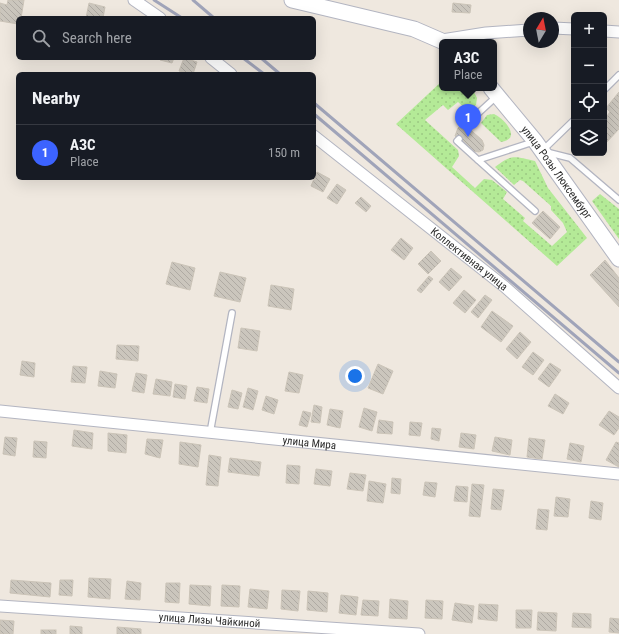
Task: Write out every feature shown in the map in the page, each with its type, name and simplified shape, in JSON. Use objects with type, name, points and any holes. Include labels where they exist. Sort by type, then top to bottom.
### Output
[{"type":"main road","points":[[292,0],[414,29],[439,39]]},
{"type":"main road","name":"улица Розы Люксембург","points":[[494,92],[539,146],[619,259]]},
{"type":"street","points":[[134,0],[157,16]]},
{"type":"street","points":[[559,28],[571,29]]},
{"type":"street","points":[[454,39],[486,33],[523,30]]},
{"type":"street","points":[[607,31],[619,32]]},
{"type":"street","points":[[214,60],[228,72]]},
{"type":"street","name":"Коллективная улица","points":[[316,138],[506,287],[619,388]]},
{"type":"street","name":"улица Мира","points":[[0,411],[619,474]]},
{"type":"street","name":"улица Лизы Чайкиной","points":[[0,606],[419,634]]},
{"type":"lane","points":[[607,87],[619,75]]},
{"type":"lane","points":[[467,127],[494,92]]},
{"type":"lane","points":[[478,160],[539,146],[571,122]]},
{"type":"lane","points":[[459,139],[457,141],[535,211]]},
{"type":"lane","points":[[539,146],[570,158],[619,200]]},
{"type":"lane","points":[[210,432],[232,313]]},
{"type":"green space","points":[[439,84],[439,91],[474,91],[477,98],[476,105],[468,111],[458,102],[448,110],[443,105],[425,120],[458,150],[459,156],[452,167],[475,188],[484,179],[492,180],[507,192],[503,199],[525,218],[523,221],[552,246],[567,232],[563,223],[551,210],[551,206],[523,181],[520,180],[514,185],[495,167],[505,160],[514,157],[535,161],[548,188],[587,238],[557,266],[396,124]]},
{"type":"green space","points":[[494,114],[503,120],[510,129],[510,137],[507,140],[501,142],[481,123],[487,115]]},
{"type":"green space","points":[[600,194],[619,209],[619,239],[592,201]]},
{"type":"building","points":[[8,0],[24,0],[21,16],[16,16],[16,24],[0,21],[0,3],[7,5]]},
{"type":"building","points":[[89,3],[105,7],[103,16],[86,16]]},
{"type":"building","points":[[453,3],[471,5],[470,13],[452,12]]},
{"type":"building","points":[[160,60],[173,60],[172,63]]},
{"type":"building","points":[[183,60],[197,62],[194,72],[179,71]]},
{"type":"building","points":[[619,92],[619,129],[607,142],[607,116],[610,112],[607,107]]},
{"type":"building","points":[[461,125],[466,126],[482,140],[484,145],[483,150],[479,152],[472,151],[455,136]]},
{"type":"building","points":[[317,172],[330,179],[323,192],[311,186],[314,180],[316,180]]},
{"type":"building","points":[[337,184],[346,190],[337,204],[327,198]]},
{"type":"building","points":[[361,197],[371,206],[366,212],[355,203]]},
{"type":"building","points":[[543,211],[560,227],[550,239],[532,223]]},
{"type":"building","points":[[401,238],[413,248],[404,260],[391,250]]},
{"type":"building","points":[[431,251],[441,261],[428,274],[418,264]]},
{"type":"building","points":[[605,260],[619,278],[619,307],[590,275]]},
{"type":"building","points":[[172,262],[195,268],[190,290],[166,284]]},
{"type":"building","points":[[451,268],[462,277],[449,291],[439,282]]},
{"type":"building","points":[[220,272],[246,278],[240,302],[214,296]]},
{"type":"building","points":[[429,276],[433,279],[421,293],[417,290]]},
{"type":"building","points":[[271,285],[294,289],[291,310],[268,306]]},
{"type":"building","points":[[464,290],[476,300],[465,313],[453,303]]},
{"type":"building","points":[[485,295],[492,300],[478,318],[471,312]]},
{"type":"building","points":[[492,311],[513,326],[501,342],[481,327]]},
{"type":"building","points":[[241,328],[260,331],[257,351],[238,348]]},
{"type":"building","points":[[520,332],[531,342],[517,359],[506,349]]},
{"type":"building","points":[[117,345],[139,346],[138,361],[116,359]]},
{"type":"building","points":[[533,352],[544,360],[533,375],[522,367]]},
{"type":"building","points":[[22,361],[35,363],[34,377],[20,375]]},
{"type":"building","points":[[550,363],[561,370],[549,387],[538,379]]},
{"type":"building","points":[[378,364],[393,371],[383,394],[368,388]]},
{"type":"building","points":[[73,366],[87,367],[85,383],[71,382]]},
{"type":"building","points":[[100,371],[117,374],[115,388],[98,386]]},
{"type":"building","points":[[289,372],[303,375],[299,393],[285,391]]},
{"type":"building","points":[[136,373],[147,375],[144,393],[132,391]]},
{"type":"building","points":[[156,379],[172,382],[170,396],[153,394]]},
{"type":"building","points":[[175,384],[187,386],[185,399],[173,397]]},
{"type":"building","points":[[197,387],[209,389],[207,403],[194,401]]},
{"type":"building","points":[[248,388],[258,391],[253,410],[243,407]]},
{"type":"building","points":[[232,390],[242,393],[238,409],[228,407]]},
{"type":"building","points":[[555,394],[569,403],[563,414],[548,406]]},
{"type":"building","points":[[266,396],[278,400],[274,414],[262,410]]},
{"type":"building","points":[[314,405],[322,407],[320,423],[311,422]]},
{"type":"building","points":[[364,408],[377,412],[372,431],[359,427]]},
{"type":"building","points":[[330,409],[343,411],[340,428],[327,425]]},
{"type":"building","points":[[303,411],[311,413],[307,427],[299,425]]},
{"type":"building","points":[[609,411],[619,417],[619,428],[614,435],[599,425]]},
{"type":"building","points":[[379,420],[393,422],[392,434],[377,433]]},
{"type":"building","points":[[410,422],[422,423],[420,436],[409,435]]},
{"type":"building","points":[[432,428],[441,429],[439,441],[431,439]]},
{"type":"building","points":[[74,430],[93,433],[92,449],[72,446]]},
{"type":"building","points":[[108,433],[127,435],[126,453],[108,451]]},
{"type":"building","points":[[461,433],[476,435],[474,449],[459,447]]},
{"type":"building","points":[[5,437],[17,438],[15,456],[3,454]]},
{"type":"building","points":[[495,437],[512,440],[510,455],[492,451]]},
{"type":"building","points":[[529,438],[545,440],[542,459],[527,457]]},
{"type":"building","points":[[147,439],[163,440],[160,458],[145,454]]},
{"type":"building","points":[[34,441],[47,442],[46,458],[33,457]]},
{"type":"building","points":[[180,442],[201,445],[198,467],[179,464]]},
{"type":"building","points":[[616,442],[619,443],[619,467],[606,460]]},
{"type":"building","points":[[570,443],[584,446],[581,462],[567,459]]},
{"type":"building","points":[[209,455],[221,457],[218,486],[206,485]]},
{"type":"building","points":[[230,458],[261,462],[259,476],[228,472]]},
{"type":"building","points":[[287,465],[300,466],[299,484],[286,483]]},
{"type":"building","points":[[316,469],[332,471],[330,486],[314,484]]},
{"type":"building","points":[[350,473],[366,475],[363,491],[347,489]]},
{"type":"building","points":[[392,478],[401,479],[400,494],[391,493]]},
{"type":"building","points":[[369,481],[386,484],[383,503],[367,501]]},
{"type":"building","points":[[425,482],[437,483],[435,497],[423,495]]},
{"type":"building","points":[[472,484],[484,485],[480,517],[469,516]]},
{"type":"building","points":[[456,486],[468,487],[467,502],[454,501]]},
{"type":"building","points":[[493,489],[504,490],[501,510],[491,509]]},
{"type":"building","points":[[556,497],[570,499],[568,517],[554,516]]},
{"type":"building","points":[[591,501],[603,503],[601,520],[589,518]]},
{"type":"building","points":[[538,509],[549,510],[547,530],[536,529]]},
{"type":"building","points":[[89,578],[111,579],[110,599],[88,597]]},
{"type":"building","points":[[11,580],[51,583],[50,597],[10,593]]},
{"type":"building","points":[[60,580],[73,580],[72,596],[59,595]]},
{"type":"building","points":[[127,581],[141,583],[140,600],[125,599]]},
{"type":"building","points":[[166,583],[180,583],[179,603],[165,602]]},
{"type":"building","points":[[190,585],[211,586],[210,606],[189,604]]},
{"type":"building","points":[[222,585],[240,586],[239,607],[221,606]]},
{"type":"building","points":[[250,589],[269,591],[267,609],[248,607]]},
{"type":"building","points":[[282,590],[300,591],[298,611],[281,609]]},
{"type":"building","points":[[308,591],[328,593],[327,612],[307,610]]},
{"type":"building","points":[[341,595],[358,597],[356,615],[339,613]]},
{"type":"building","points":[[390,599],[408,601],[407,619],[389,618]]},
{"type":"building","points":[[363,600],[379,601],[378,616],[361,615]]},
{"type":"building","points":[[426,600],[443,601],[442,619],[425,618]]},
{"type":"building","points":[[455,603],[474,606],[472,623],[452,620]]},
{"type":"building","points":[[479,604],[498,605],[497,621],[478,619]]},
{"type":"building","points":[[516,610],[532,610],[531,628],[516,628]]},
{"type":"building","points":[[538,612],[557,613],[556,631],[537,630]]},
{"type":"building","points":[[573,613],[591,614],[591,628],[572,627]]},
{"type":"building","points":[[610,618],[619,619],[619,633],[609,632]]},
{"type":"building","points":[[0,620],[14,621],[13,634],[0,634]]},
{"type":"building","points":[[70,626],[82,627],[82,634],[70,634]]},
{"type":"building","points":[[117,627],[141,629],[141,634],[117,634]]},
{"type":"building","points":[[41,630],[56,630],[56,634],[41,634]]},
{"type":"railway","points":[[154,0],[179,16]]},
{"type":"railway","points":[[193,0],[212,16]]},
{"type":"railway","points":[[246,60],[261,72]]},
{"type":"railway","points":[[263,60],[278,72]]},
{"type":"railway","points":[[316,105],[619,362]]},
{"type":"railway","points":[[316,116],[619,373]]},
{"type":"place","name":"АЗС","points":[[468,137]]}]
